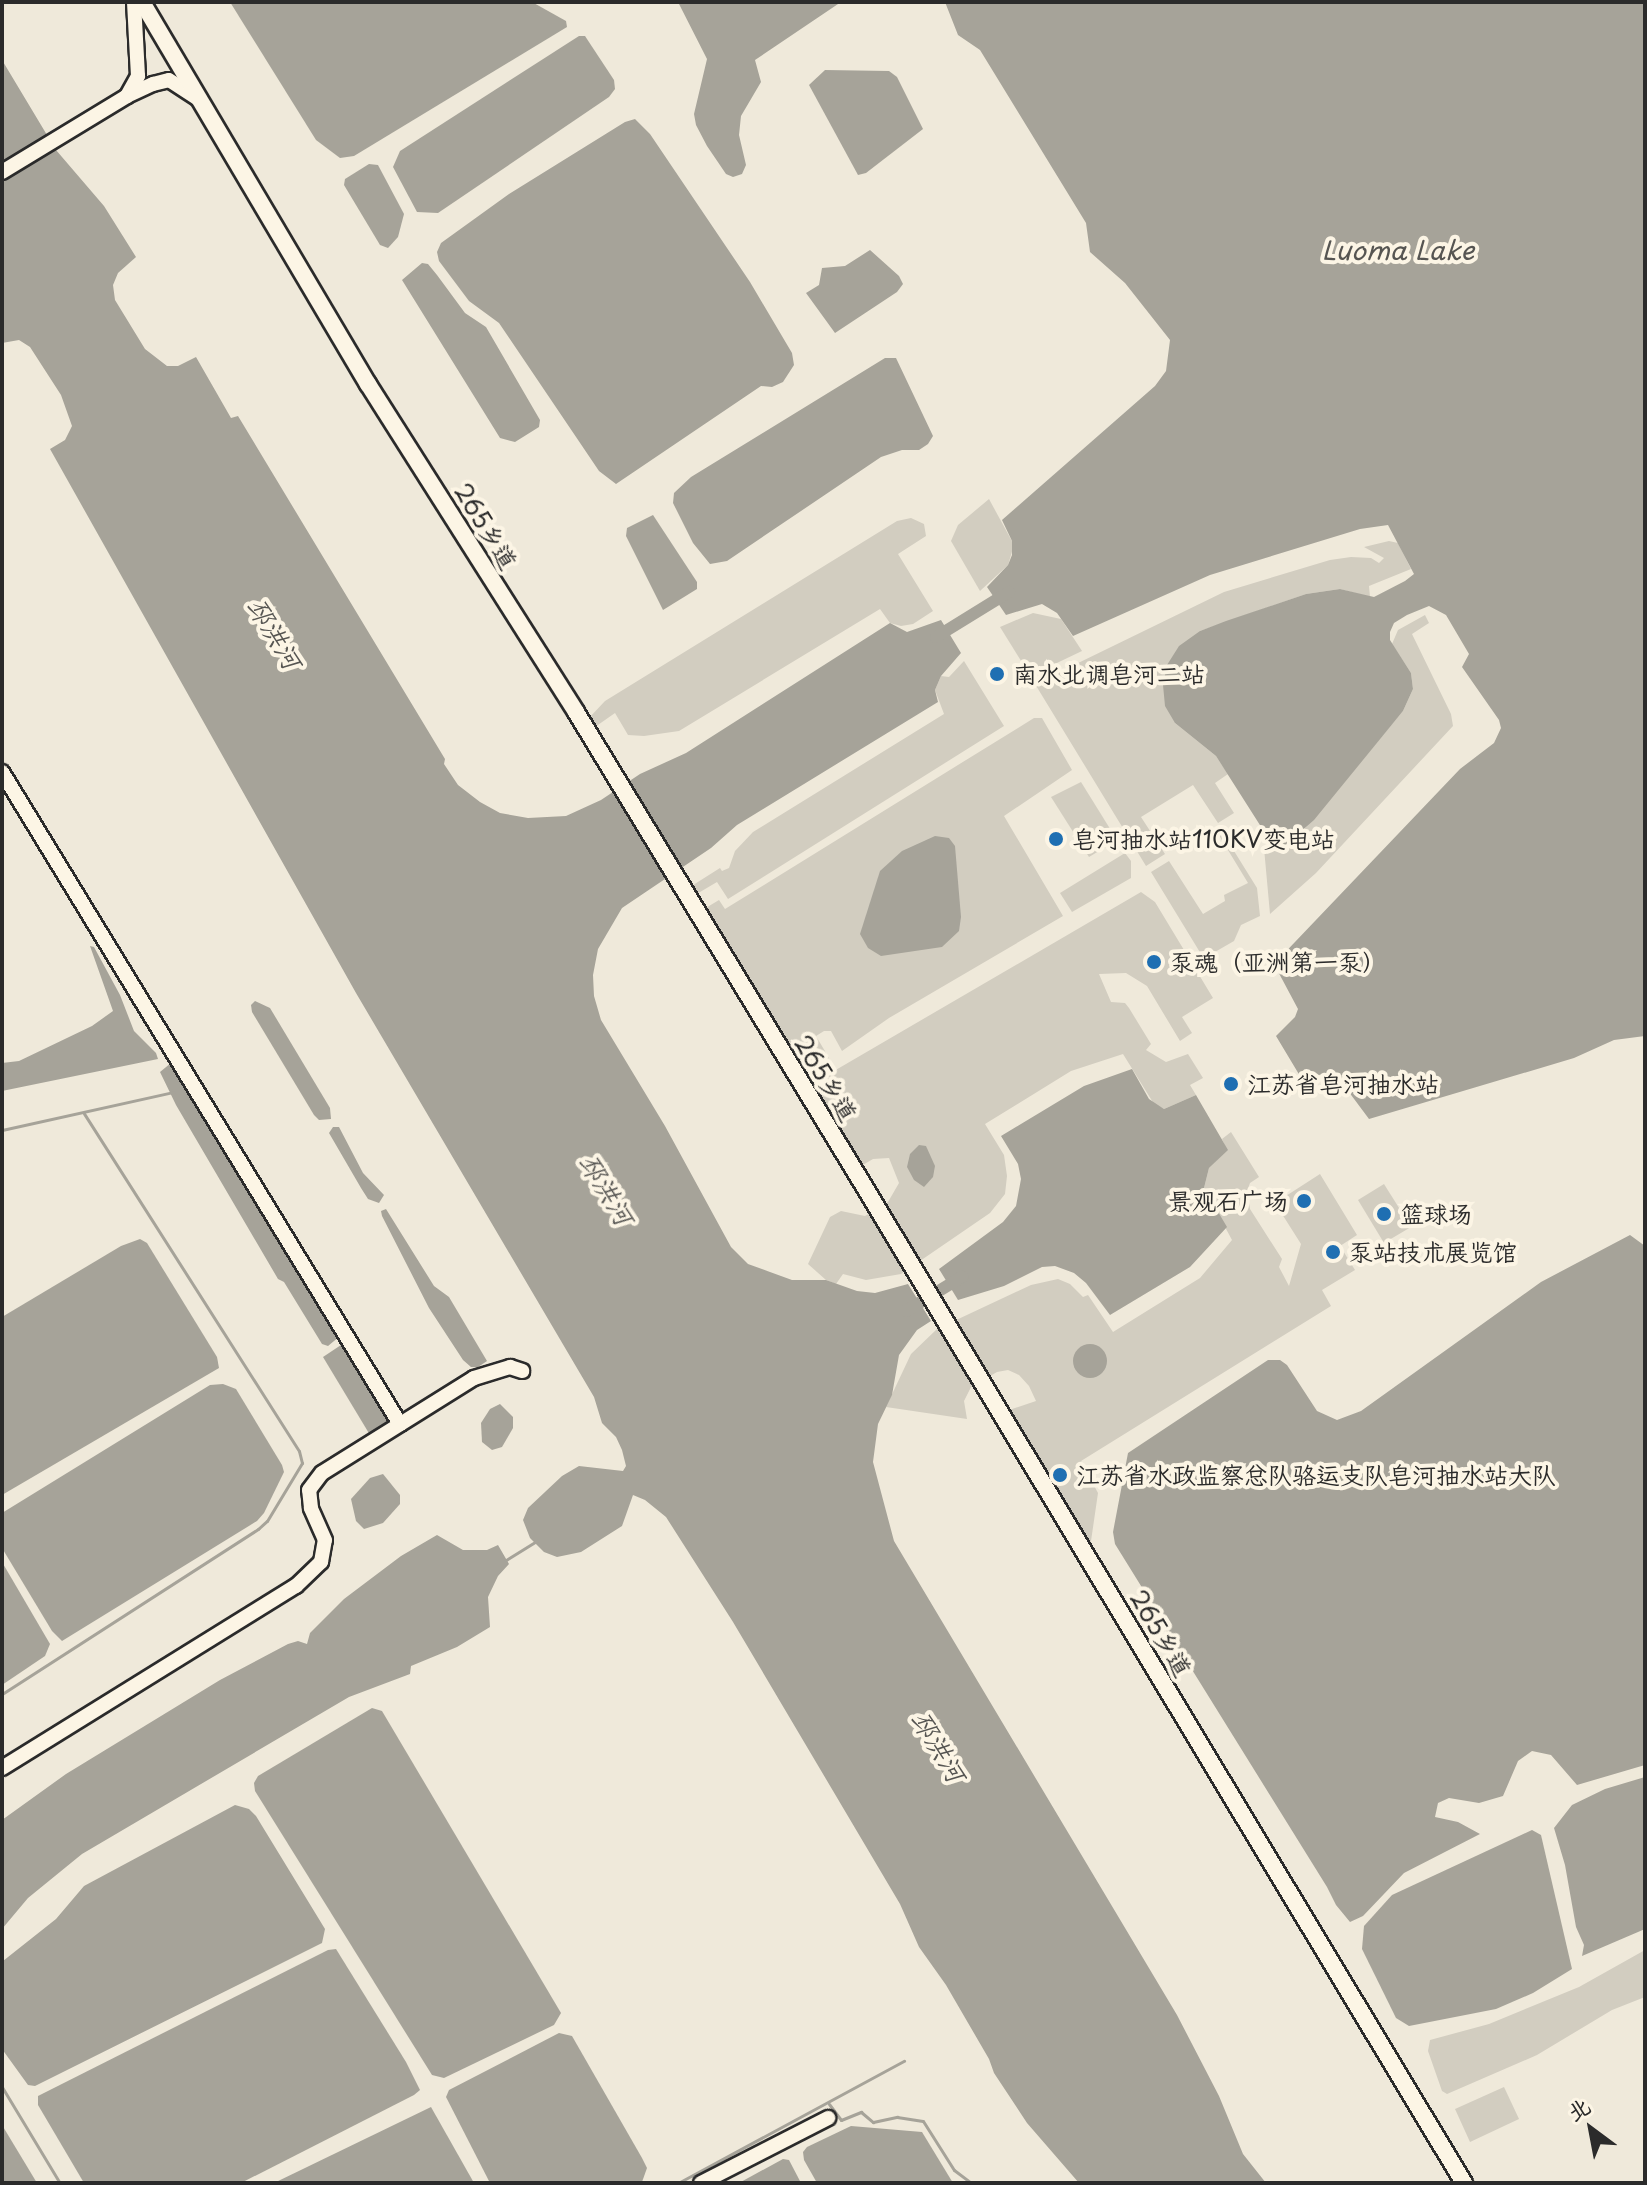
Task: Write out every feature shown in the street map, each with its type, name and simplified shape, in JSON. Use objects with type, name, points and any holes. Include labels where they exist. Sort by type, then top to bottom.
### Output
[{"type":"street","points":[[127,96],[138,76],[134,2]]},
{"type":"street","name":"265乡道","points":[[142,2],[368,384],[590,736],[1464,2183]]},
{"type":"street","points":[[2,172],[127,96],[169,80],[200,100]]},
{"type":"street","points":[[2,772],[400,1424]]},
{"type":"street","points":[[2,1768],[296,1586],[321,1562],[325,1540],[311,1508],[309,1490],[322,1473],[474,1378],[510,1367],[522,1371]]},
{"type":"street","points":[[701,2183],[828,2118]]},
{"type":"shaded area","points":[[989,499],[1014,545],[1008,565],[980,591],[951,541],[958,525]]},
{"type":"shaded area","points":[[911,518],[924,524],[926,536],[898,554],[933,611],[913,624],[901,626],[890,623],[880,609],[679,731],[628,735],[615,713],[595,727],[589,718],[605,701],[897,521]]},
{"type":"shaded area","points":[[1389,541],[1398,543],[1411,569],[1369,586],[1370,597],[1340,589],[1306,594],[1200,631],[1175,723],[1216,756],[1228,774],[1215,783],[1234,813],[1218,823],[1193,785],[1141,817],[1165,854],[1146,866],[1035,684],[1224,592],[1330,560],[1371,558],[1379,563],[1384,558],[1364,547]]},
{"type":"shaded area","points":[[1033,613],[1061,619],[1082,651],[1038,672],[1028,672],[1000,627]]},
{"type":"shaded area","points":[[1425,615],[1429,623],[1412,634],[1451,714],[1453,726],[1316,873],[1270,914],[1264,848],[1272,844],[1283,847],[1294,841],[1403,711],[1413,689],[1411,673],[1392,644],[1398,630]]},
{"type":"shaded area","points":[[964,661],[1004,726],[728,899],[717,882],[695,895],[690,887],[720,868],[722,871],[729,868],[735,851],[753,832],[944,714],[935,690],[941,676],[949,677]]},
{"type":"shaded area","points":[[1034,718],[1042,718],[1072,770],[1004,816],[1063,916],[889,1018],[842,1051],[831,1031],[824,1031],[816,1036],[829,1058],[817,1068],[801,1067],[704,909],[719,900],[725,909]]},
{"type":"shaded area","points":[[1081,782],[1117,840],[1089,857],[1051,797]]},
{"type":"shaded area","points":[[1221,830],[1257,888],[1260,916],[1241,925],[1234,941],[1208,956],[1201,954],[1151,872],[1169,861],[1203,914],[1225,901],[1224,895],[1248,883],[1217,832]]},
{"type":"shaded area","points":[[1125,853],[1131,861],[1131,878],[1072,912],[1060,893]]},
{"type":"shaded area","points":[[1141,892],[1155,902],[1213,998],[1182,1017],[1192,1033],[1180,1041],[1147,986],[1126,973],[1099,974],[1111,1002],[1125,1003],[1129,1008],[1151,1044],[1146,1050],[1166,1062],[1188,1054],[1203,1078],[1190,1085],[1196,1095],[1164,1109],[1154,1104],[1123,1054],[1071,1071],[985,1124],[1004,1155],[1007,1176],[1005,1194],[990,1213],[901,1274],[866,1280],[843,1274],[836,1284],[826,1280],[808,1264],[830,1217],[841,1211],[865,1216],[888,1202],[899,1183],[889,1158],[873,1159],[861,1166],[819,1098],[818,1084],[822,1078]]},
{"type":"shaded area","points":[[1231,1132],[1259,1177],[1250,1183],[1247,1191],[1250,1209],[1282,1259],[1279,1267],[1289,1286],[1301,1244],[1275,1203],[1320,1174],[1357,1235],[1340,1246],[1355,1270],[1322,1290],[1331,1306],[1081,1461],[1098,1493],[1090,1548],[1009,1410],[1036,1401],[1019,1375],[1008,1370],[997,1372],[971,1387],[964,1401],[967,1419],[886,1407],[911,1354],[937,1329],[1031,1285],[1058,1279],[1070,1284],[1083,1297],[1088,1295],[1113,1332],[1200,1278],[1232,1240],[1204,1188],[1209,1168],[1227,1150],[1222,1139]]},
{"type":"shaded area","name":"篮球场","points":[[1384,1184],[1411,1227],[1384,1243],[1358,1200]]},
{"type":"shaded area","points":[[1645,1950],[1645,1997],[1612,2010],[1537,2055],[1447,2094],[1442,2091],[1428,2051],[1430,2040],[1489,2024],[1579,1987]]},
{"type":"shaded area","points":[[1504,2087],[1519,2119],[1470,2142],[1455,2109]]},
{"type":"water","points":[[230,2],[532,2],[566,21],[567,27],[354,156],[340,158],[316,140]]},
{"type":"water","points":[[678,2],[841,2],[755,60],[761,82],[741,116],[739,135],[746,165],[742,174],[733,177],[726,174],[696,125],[694,114],[707,59]]},
{"type":"water","name":"Luoma Lake","points":[[945,2],[1645,2],[1645,1036],[1614,1040],[1574,1058],[1369,1119],[1337,1076],[1322,1074],[1303,1081],[1276,1036],[1295,1017],[1298,1009],[1274,964],[1460,769],[1494,743],[1501,728],[1499,720],[1462,667],[1469,654],[1446,615],[1429,606],[1407,615],[1394,623],[1390,632],[1390,640],[1411,673],[1413,689],[1403,711],[1314,820],[1283,847],[1272,844],[1216,756],[1175,723],[1165,706],[1163,685],[1167,665],[1179,646],[1200,631],[1226,621],[1306,594],[1340,589],[1374,597],[1405,581],[1414,574],[1388,525],[1360,529],[1210,575],[1073,636],[1057,613],[1042,604],[1006,615],[987,587],[1008,565],[1012,555],[1012,541],[1002,520],[1155,386],[1166,371],[1170,340],[1125,283],[1090,252],[1086,223],[980,50],[958,35]]},
{"type":"water","points":[[579,36],[585,36],[614,80],[615,89],[609,97],[438,213],[417,212],[393,167],[400,151]]},
{"type":"water","name":"邳洪河","points":[[2,60],[56,150],[104,206],[136,257],[118,273],[113,285],[115,300],[145,349],[167,366],[178,366],[196,357],[231,418],[238,416],[445,759],[444,764],[458,785],[480,802],[500,813],[528,818],[566,816],[601,800],[640,774],[686,753],[890,623],[907,632],[941,620],[961,653],[941,676],[935,690],[938,702],[737,825],[711,848],[622,908],[598,949],[593,975],[594,996],[601,1020],[665,1126],[731,1247],[748,1264],[792,1280],[826,1280],[857,1291],[875,1293],[908,1284],[931,1321],[917,1330],[899,1355],[892,1395],[878,1424],[873,1462],[894,1541],[1177,2015],[1219,2096],[1243,2154],[1266,2183],[1079,2183],[1027,2123],[994,2073],[946,1985],[919,1947],[900,1904],[733,1622],[666,1517],[645,1500],[633,1495],[622,1526],[581,1552],[557,1557],[544,1552],[530,1538],[523,1520],[528,1508],[562,1476],[579,1466],[623,1471],[626,1466],[622,1450],[616,1437],[602,1423],[594,1397],[356,993],[50,449],[65,440],[72,426],[61,395],[30,347],[19,340],[2,343]]},
{"type":"water","points":[[825,70],[889,71],[897,77],[923,129],[866,173],[858,175],[809,85]]},
{"type":"water","points":[[635,119],[650,134],[750,282],[792,353],[794,365],[783,382],[772,387],[761,386],[616,484],[599,471],[499,323],[469,301],[439,261],[437,252],[441,243],[509,194],[625,122]]},
{"type":"water","points":[[369,164],[378,165],[404,214],[398,237],[388,248],[380,245],[344,185],[345,179]]},
{"type":"water","points":[[870,250],[899,276],[903,284],[897,292],[835,333],[806,293],[819,285],[822,268],[845,266]]},
{"type":"water","points":[[422,263],[428,264],[465,313],[486,327],[540,420],[539,427],[515,442],[500,438],[402,280]]},
{"type":"water","points":[[885,358],[896,358],[933,436],[928,444],[919,450],[902,450],[881,457],[727,561],[710,564],[693,543],[673,503],[674,493],[691,477]]},
{"type":"water","points":[[653,515],[697,582],[697,589],[663,610],[626,536],[627,528]]},
{"type":"water","points":[[935,836],[949,838],[955,846],[961,917],[959,931],[942,947],[881,956],[868,948],[860,934],[880,871],[902,851]]},
{"type":"water","points":[[90,946],[94,947],[120,995],[134,1031],[158,1059],[2,1091],[2,1063],[19,1061],[92,1026],[113,1011]]},
{"type":"water","points":[[255,1001],[270,1008],[330,1108],[331,1119],[319,1120],[314,1115],[252,1012],[251,1005]]},
{"type":"water","points":[[171,1063],[340,1336],[328,1346],[322,1344],[284,1282],[278,1279],[176,1105],[160,1072]]},
{"type":"water","points":[[1132,1069],[1149,1099],[1164,1109],[1196,1095],[1228,1150],[1209,1168],[1204,1188],[1227,1227],[1190,1267],[1110,1315],[1086,1283],[1074,1273],[1055,1266],[1042,1267],[1004,1286],[958,1300],[939,1269],[1003,1222],[1016,1206],[1021,1179],[1018,1164],[1001,1136],[1084,1086]]},
{"type":"water","points":[[333,1127],[339,1127],[363,1173],[384,1195],[379,1203],[368,1199],[361,1188],[329,1133]]},
{"type":"water","points":[[919,1145],[926,1146],[935,1166],[933,1177],[924,1187],[914,1180],[907,1167],[910,1154]]},
{"type":"water","points":[[386,1209],[434,1286],[449,1297],[487,1361],[478,1367],[471,1367],[463,1360],[429,1308],[382,1216],[381,1211]]},
{"type":"water","points":[[1630,1235],[1645,1246],[1645,1765],[1577,1785],[1551,1755],[1532,1751],[1518,1761],[1503,1796],[1479,1803],[1449,1798],[1438,1803],[1435,1817],[1458,1822],[1480,1834],[1404,1873],[1363,1916],[1350,1922],[1336,1905],[1181,1652],[1168,1639],[1164,1623],[1115,1544],[1113,1532],[1128,1453],[1268,1360],[1280,1360],[1287,1365],[1317,1411],[1337,1420],[1361,1411],[1541,1282]]},
{"type":"water","points":[[140,1239],[147,1243],[217,1357],[219,1368],[2,1495],[2,1317],[121,1246]]},
{"type":"water","points":[[1090,1344],[1102,1349],[1107,1361],[1102,1373],[1090,1378],[1078,1373],[1073,1361],[1078,1349]]},
{"type":"water","points":[[346,1345],[391,1419],[390,1424],[370,1435],[323,1357]]},
{"type":"water","points":[[223,1384],[236,1389],[282,1465],[284,1472],[264,1513],[257,1521],[62,1641],[52,1631],[2,1548],[2,1513],[210,1385]]},
{"type":"water","points":[[500,1404],[513,1417],[513,1428],[502,1447],[492,1450],[482,1442],[481,1423],[490,1409]]},
{"type":"water","points":[[383,1474],[400,1495],[400,1504],[383,1523],[364,1529],[356,1521],[351,1499],[370,1478]]},
{"type":"water","points":[[437,1535],[463,1550],[487,1550],[498,1545],[509,1564],[498,1576],[488,1597],[490,1627],[457,1647],[411,1666],[410,1674],[349,1697],[82,1854],[28,1898],[2,1929],[2,1820],[66,1774],[220,1680],[288,1644],[298,1641],[307,1644],[310,1633],[344,1599],[401,1556]]},
{"type":"water","points":[[2,1562],[50,1644],[45,1656],[2,1685]]},
{"type":"water","points":[[372,1708],[382,1711],[561,2013],[554,2025],[444,2078],[432,2075],[255,1791],[254,1783],[258,1776]]},
{"type":"water","points":[[1645,1777],[1645,1929],[1582,1956],[1584,1945],[1576,1927],[1565,1865],[1554,1828],[1572,1805],[1605,1789]]},
{"type":"water","points":[[235,1805],[249,1809],[256,1816],[325,1929],[322,1943],[35,2086],[28,2085],[2,2049],[3,1961],[56,1919],[84,1886]]},
{"type":"water","points":[[1532,1830],[1541,1835],[1572,1969],[1533,1993],[1496,2009],[1409,2026],[1396,2018],[1362,1949],[1364,1926],[1392,1895]]},
{"type":"water","points":[[336,1949],[420,2090],[241,2183],[84,2183],[38,2105],[38,2096],[328,1950]]},
{"type":"water","points":[[559,2033],[572,2036],[642,2158],[647,2168],[642,2182],[490,2183],[446,2097],[449,2090]]},
{"type":"water","points":[[431,2107],[474,2183],[274,2183]]},
{"type":"water","points":[[2,2125],[37,2183],[2,2183]]},
{"type":"water","points":[[851,2126],[922,2132],[953,2183],[817,2183],[803,2152],[807,2147]]},
{"type":"water","points":[[783,2159],[789,2160],[801,2183],[739,2183]]},
{"type":"waterway","points":[[936,637],[1009,592]]},
{"type":"waterway","points":[[2,1130],[174,1092]]},
{"type":"waterway","points":[[2,1694],[258,1529],[267,1521],[302,1463],[299,1451],[84,1114]]},
{"type":"waterway","points":[[906,1311],[962,1277]]},
{"type":"waterway","points":[[506,1560],[537,1541]]},
{"type":"waterway","points":[[678,2183],[904,2061]]},
{"type":"waterway","points":[[2,2087],[60,2183]]},
{"type":"waterway","points":[[829,2104],[841,2120],[861,2112],[873,2122],[897,2117],[923,2121],[954,2170],[971,2183]]},
{"type":"place","name":"南水北调皂河二站","points":[[997,674]]},
{"type":"place","name":"皂河抽水站110KV变电站","points":[[1056,839]]},
{"type":"place","name":"泵魂（亚洲第一泵）","points":[[1154,962]]},
{"type":"place","name":"江苏省皂河抽水站","points":[[1231,1084]]},
{"type":"place","name":"景观石广场","points":[[1304,1201]]},
{"type":"place","name":"篮球场","points":[[1384,1214]]},
{"type":"place","name":"泵站技术展览馆","points":[[1333,1252]]},
{"type":"place","name":"江苏省水政监察总队骆运支队皂河抽水站大队","points":[[1060,1475]]}]
